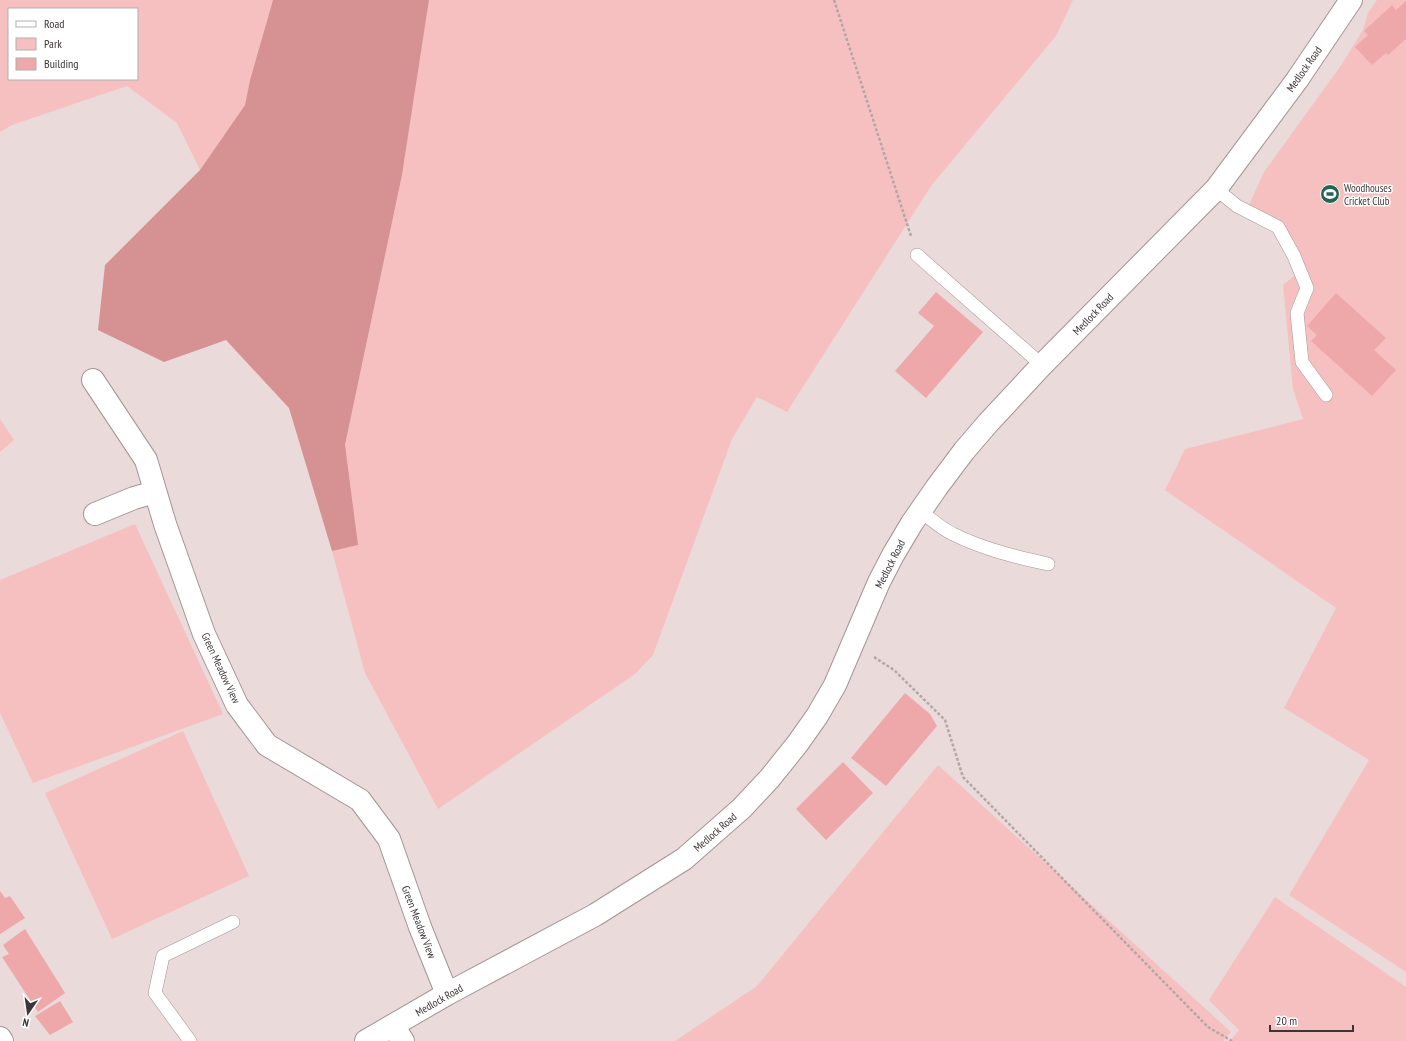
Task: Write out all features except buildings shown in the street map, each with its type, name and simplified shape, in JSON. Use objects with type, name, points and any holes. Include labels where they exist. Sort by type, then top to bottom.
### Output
[{"type":"street","name":"Medlock Road","points":[[366,1041],[398,1033],[447,994],[595,915],[684,859],[742,808],[770,778],[817,716],[835,685],[854,644],[879,582],[890,562],[920,511],[964,451],[988,423],[1042,366],[1216,189],[1297,80],[1351,0]]},
{"type":"street","name":"Green Meadow View","points":[[93,380],[146,460],[165,524],[204,634],[237,705],[267,745],[360,800],[389,839],[420,927],[447,994]]},
{"type":"street","points":[[95,514],[134,498],[155,492]]},
{"type":"lane","points":[[1216,189],[1237,206],[1278,227],[1294,256],[1307,288],[1297,313],[1302,362],[1326,395]]},
{"type":"lane","points":[[917,255],[1042,366]]},
{"type":"lane","points":[[920,511],[952,534],[970,542],[1013,556],[1048,564]]},
{"type":"lane","points":[[190,1041],[155,993],[163,956],[233,922]]},
{"type":"path","points":[[834,0],[917,255]]},
{"type":"path","points":[[854,644],[894,670],[945,720],[963,777],[1208,1028],[1232,1041]]},
{"type":"green space","points":[[0,0],[273,0],[250,80],[245,105],[200,170],[177,123],[127,86],[12,125],[0,132]]},
{"type":"green space","points":[[429,0],[1073,0],[1056,36],[931,186],[787,412],[757,397],[732,439],[653,655],[635,674],[438,809],[365,673],[332,551],[345,445],[402,175]]},
{"type":"green space","points":[[1377,0],[1406,0],[1406,972],[1289,895],[1369,760],[1284,708],[1336,608],[1165,490],[1185,449],[1303,419],[1293,389],[1283,285],[1295,275],[1279,233],[1244,216],[1264,172],[1342,64],[1363,30],[1368,13]]},
{"type":"green space","points":[[0,419],[14,440],[0,452]]},
{"type":"green space","points":[[135,524],[223,714],[33,783],[0,713],[0,580]]},
{"type":"green space","points":[[183,731],[249,876],[112,939],[45,793]]},
{"type":"green space","points":[[938,765],[1231,1032],[1223,1041],[675,1041],[757,986]]},
{"type":"green space","points":[[1275,897],[1406,987],[1406,1041],[1230,1041],[1239,1030],[1209,1000]]},
{"type":"shaded area","points":[[273,0],[429,0],[402,175],[345,445],[358,545],[332,551],[289,408],[226,340],[164,362],[98,330],[105,265],[200,170],[245,105],[250,80]]},
{"type":"place","name":"Woodhouses Cricket Club","points":[[1330,194]]}]
